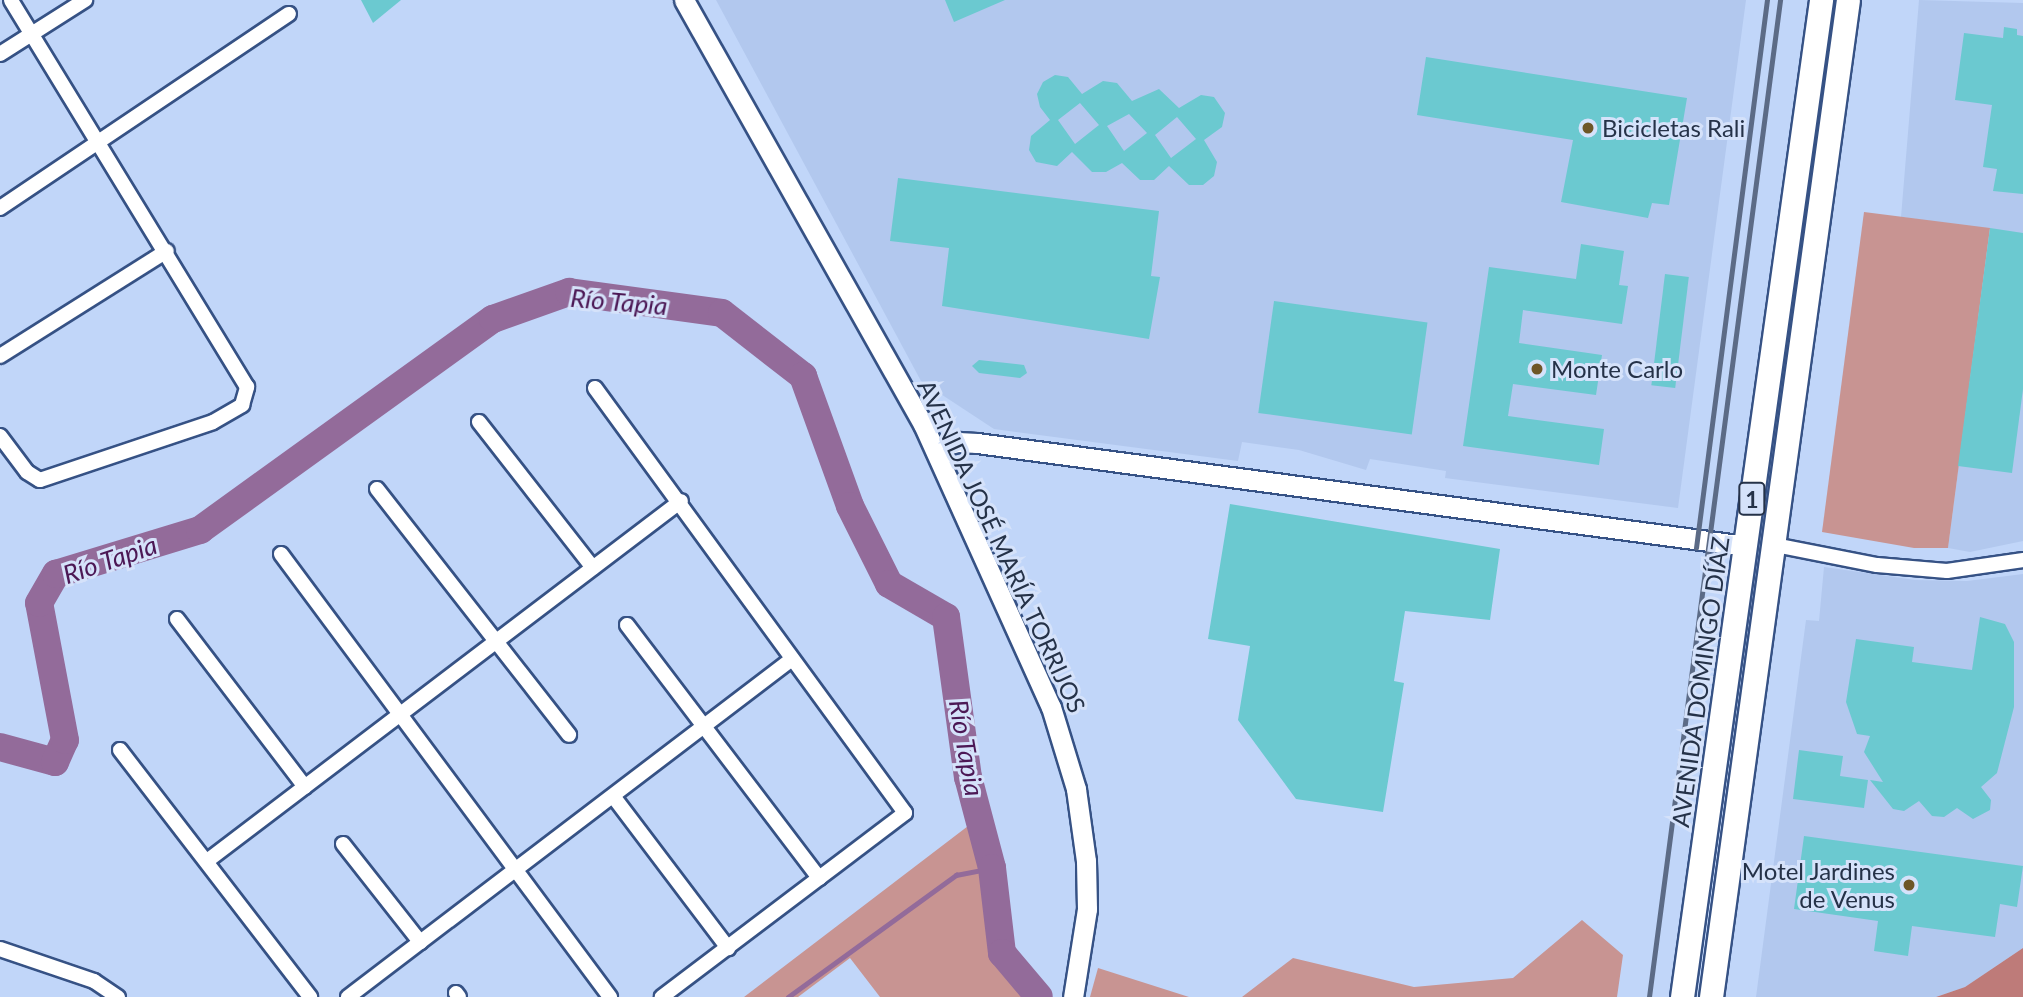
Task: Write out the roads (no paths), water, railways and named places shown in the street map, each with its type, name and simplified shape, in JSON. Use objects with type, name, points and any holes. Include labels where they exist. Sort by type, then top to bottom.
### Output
[{"type":"main road","name":"AVENIDA JOSÉ MARÍA TORRIJOS","points":[[684,0],[935,448],[1051,707],[1068,754],[1086,861],[1087,909],[1075,988]]},
{"type":"main road","name":"AVENIDA DOMINGO DÍAZ","points":[[1682,997],[1821,0]]},
{"type":"main road","name":"1","points":[[1711,997],[1849,0]]},
{"type":"main road","points":[[935,448],[977,443],[1746,546]]},
{"type":"street","points":[[0,436],[27,472],[40,480],[213,422],[242,405],[247,387],[167,251],[11,0]]},
{"type":"street","points":[[0,54],[85,0]]},
{"type":"street","points":[[0,208],[289,14]]},
{"type":"street","points":[[0,356],[167,251]]},
{"type":"street","points":[[595,388],[681,500],[792,659],[905,813],[662,997]]},
{"type":"street","points":[[479,422],[593,568]]},
{"type":"street","points":[[377,489],[569,735]]},
{"type":"street","points":[[207,862],[681,500]]},
{"type":"street","points":[[1775,545],[1877,565],[1947,571],[2023,560]]},
{"type":"street","points":[[281,554],[403,712],[515,870],[610,997]]},
{"type":"street","points":[[177,619],[304,787]]},
{"type":"street","points":[[627,625],[706,725],[819,878]]},
{"type":"street","points":[[348,997],[792,659]]},
{"type":"street","points":[[120,750],[310,997]]},
{"type":"street","points":[[613,796],[728,948]]},
{"type":"street","points":[[343,844],[420,942]]},
{"type":"street","points":[[0,949],[93,981],[118,997]]},
{"type":"waterway","name":"Río Tapia","points":[[0,747],[55,762],[65,740],[39,603],[56,574],[200,530],[493,319],[569,292],[722,313],[803,376],[850,506],[889,584],[946,617],[968,777],[992,868],[1002,953],[1039,997]]},
{"type":"waterway","points":[[788,997],[956,875],[992,868]]},
{"type":"railway","points":[[1696,548],[1767,0]]},
{"type":"railway","points":[[1649,997],[1780,0]]},
{"type":"place","name":"Bicicletas Rali","points":[[1588,128]]},
{"type":"place","name":"Monte Carlo","points":[[1537,369]]},
{"type":"place","name":"Motel Jardines de Venus","points":[[1909,885]]}]
